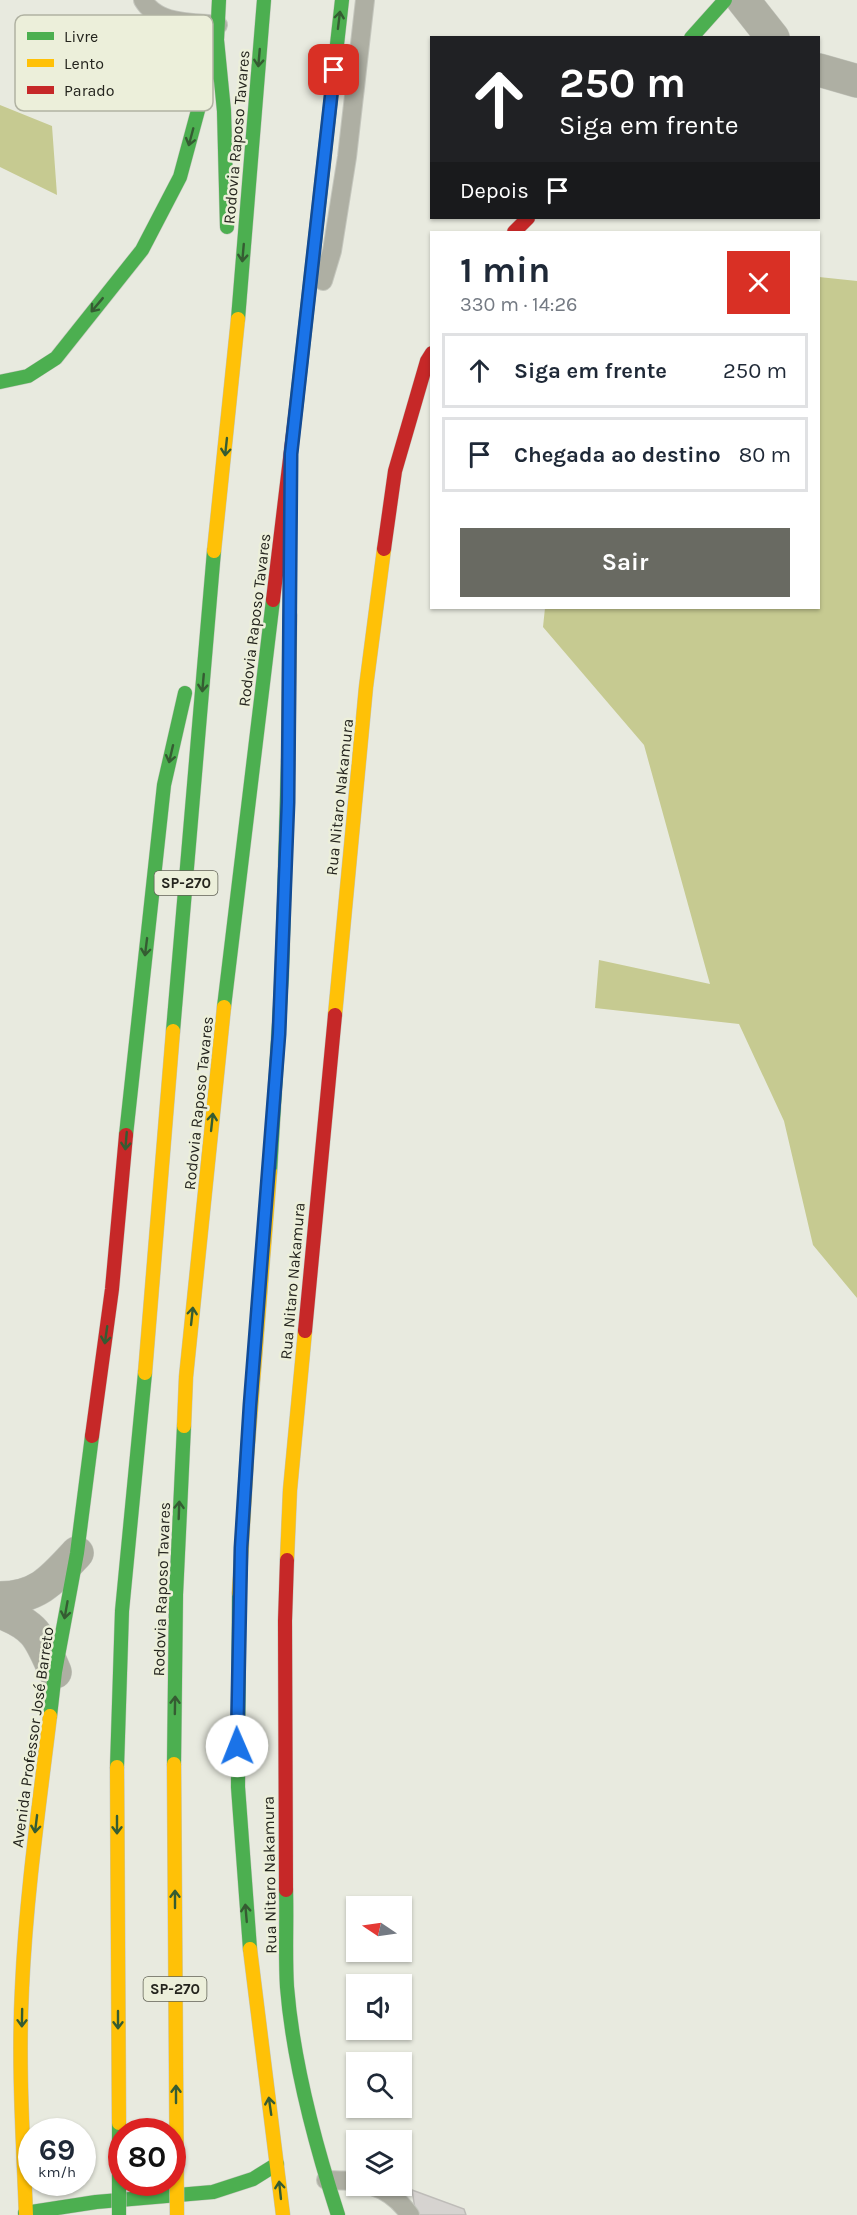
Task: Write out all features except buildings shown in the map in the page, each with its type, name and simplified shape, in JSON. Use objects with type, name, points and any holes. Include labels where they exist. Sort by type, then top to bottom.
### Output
[{"type":"main road","points":[[219,0],[218,33],[224,111],[227,238]]},
{"type":"main road","name":"Rodovia Raposo Tavares","points":[[119,2215],[117,1767],[122,1611],[141,1425],[212,574],[234,363],[264,0]]},
{"type":"main road","name":"Rodovia Raposo Tavares","points":[[177,2215],[174,1764],[176,1595],[186,1377],[228,966],[291,454],[342,0]]},
{"type":"main road","points":[[693,36],[724,0]]},
{"type":"main road","points":[[213,52],[218,33]]},
{"type":"main road","points":[[0,382],[28,376],[56,358],[142,250],[180,177],[197,111]]},
{"type":"main road","points":[[515,231],[527,219]]},
{"type":"main road","points":[[229,261],[234,363]]},
{"type":"main road","name":"Rua Nitaro Nakamura","points":[[338,2215],[326,2180],[298,2058],[287,1987],[285,1621],[290,1490],[366,687],[395,471],[430,356]]},
{"type":"main road","points":[[290,574],[291,454]]},
{"type":"main road","name":"Avenida Professor José Barreto","points":[[24,2118],[20,2073],[22,1987],[32,1861],[55,1672],[76,1553],[112,1289],[136,1031],[164,785],[212,574]]},
{"type":"main road","points":[[283,2215],[245,1899],[240,1842],[236,1722],[240,1572],[248,1441],[279,1034],[288,802],[290,598]]},
{"type":"main road","points":[[21,2214],[96,2202],[213,2192],[253,2179],[278,2164]]},
{"type":"main road","name":"Avenida Professor José Barreto","points":[[21,2214],[23,2196]]},
{"type":"main road","points":[[85,2196],[96,2202]]},
{"type":"street","points":[[743,0],[771,36]]},
{"type":"street","points":[[820,70],[857,81]]},
{"type":"street","points":[[0,1598],[29,1594],[48,1584],[76,1553]]},
{"type":"street","points":[[0,1612],[16,1618],[40,1637],[55,1672]]},
{"type":"lane","points":[[143,0],[149,10],[157,15]]},
{"type":"lane","points":[[302,352],[332,251],[347,157],[364,0]]},
{"type":"lane","points":[[213,32],[218,33]]},
{"type":"lane","points":[[326,2180],[346,2181]]},
{"type":"lane","points":[[393,2196],[403,2204],[410,2215]]},
{"type":"green space","points":[[0,105],[52,126],[57,195],[0,167]]},
{"type":"green space","points":[[820,277],[857,281],[857,1298],[813,1245],[784,1121],[739,1024],[595,1008],[599,960],[710,984],[644,745],[543,627],[545,609],[820,609]]},
{"type":"traffic: fast","points":[[213,55],[217,40],[219,0]]},
{"type":"traffic: fast","points":[[238,319],[264,0]]},
{"type":"traffic: fast","points":[[297,400],[342,0]]},
{"type":"traffic: fast","points":[[693,36],[725,0]]},
{"type":"traffic: fast","points":[[217,40],[224,111],[227,227]]},
{"type":"traffic: fast","points":[[0,382],[28,376],[56,358],[142,250],[180,177],[198,111]]},
{"type":"traffic: fast","points":[[173,1031],[214,551]]},
{"type":"traffic: fast","points":[[224,1007],[273,600]]},
{"type":"traffic: fast","points":[[126,1135],[164,785],[185,693]]},
{"type":"traffic: fast","points":[[270,1172],[282,973],[288,760]]},
{"type":"traffic: fast","points":[[117,1767],[122,1611],[145,1373]]},
{"type":"traffic: fast","points":[[174,1764],[176,1595],[184,1426]]},
{"type":"traffic: fast","points":[[50,1716],[55,1672],[77,1553],[92,1436]]},
{"type":"traffic: fast","points":[[239,1593],[238,1787],[250,1949]]},
{"type":"traffic: fast","points":[[286,1890],[287,1987],[294,2044],[313,2131],[338,2215]]},
{"type":"traffic: fast","points":[[25,2213],[96,2202],[213,2192],[253,2179],[277,2164]]},
{"type":"traffic: fast","points":[[119,2196],[119,2215]]},
{"type":"traffic: slow","points":[[214,551],[238,319]]},
{"type":"traffic: slow","points":[[335,1015],[366,687],[384,549]]},
{"type":"traffic: slow","points":[[288,760],[290,615]]},
{"type":"traffic: slow","points":[[184,1426],[186,1377],[224,1007]]},
{"type":"traffic: slow","points":[[145,1373],[173,1031]]},
{"type":"traffic: slow","points":[[239,1593],[247,1456],[270,1172]]},
{"type":"traffic: slow","points":[[287,1560],[290,1490],[305,1331]]},
{"type":"traffic: slow","points":[[26,2215],[22,2130],[22,1988],[30,1886],[50,1716]]},
{"type":"traffic: slow","points":[[174,1764],[177,2215]]},
{"type":"traffic: slow","points":[[117,1767],[119,2118]]},
{"type":"traffic: slow","points":[[250,1949],[283,2215]]},
{"type":"traffic: jam","points":[[515,231],[527,219]]},
{"type":"traffic: jam","points":[[384,549],[395,471],[430,356]]},
{"type":"traffic: jam","points":[[273,600],[297,400]]},
{"type":"traffic: jam","points":[[305,1331],[335,1015]]},
{"type":"traffic: jam","points":[[92,1436],[112,1289],[126,1135]]},
{"type":"traffic: jam","points":[[286,1890],[285,1621],[287,1560]]},
{"type":"route","points":[[237,1746],[241,1548],[279,1034],[288,802],[291,454],[334,70]]}]
